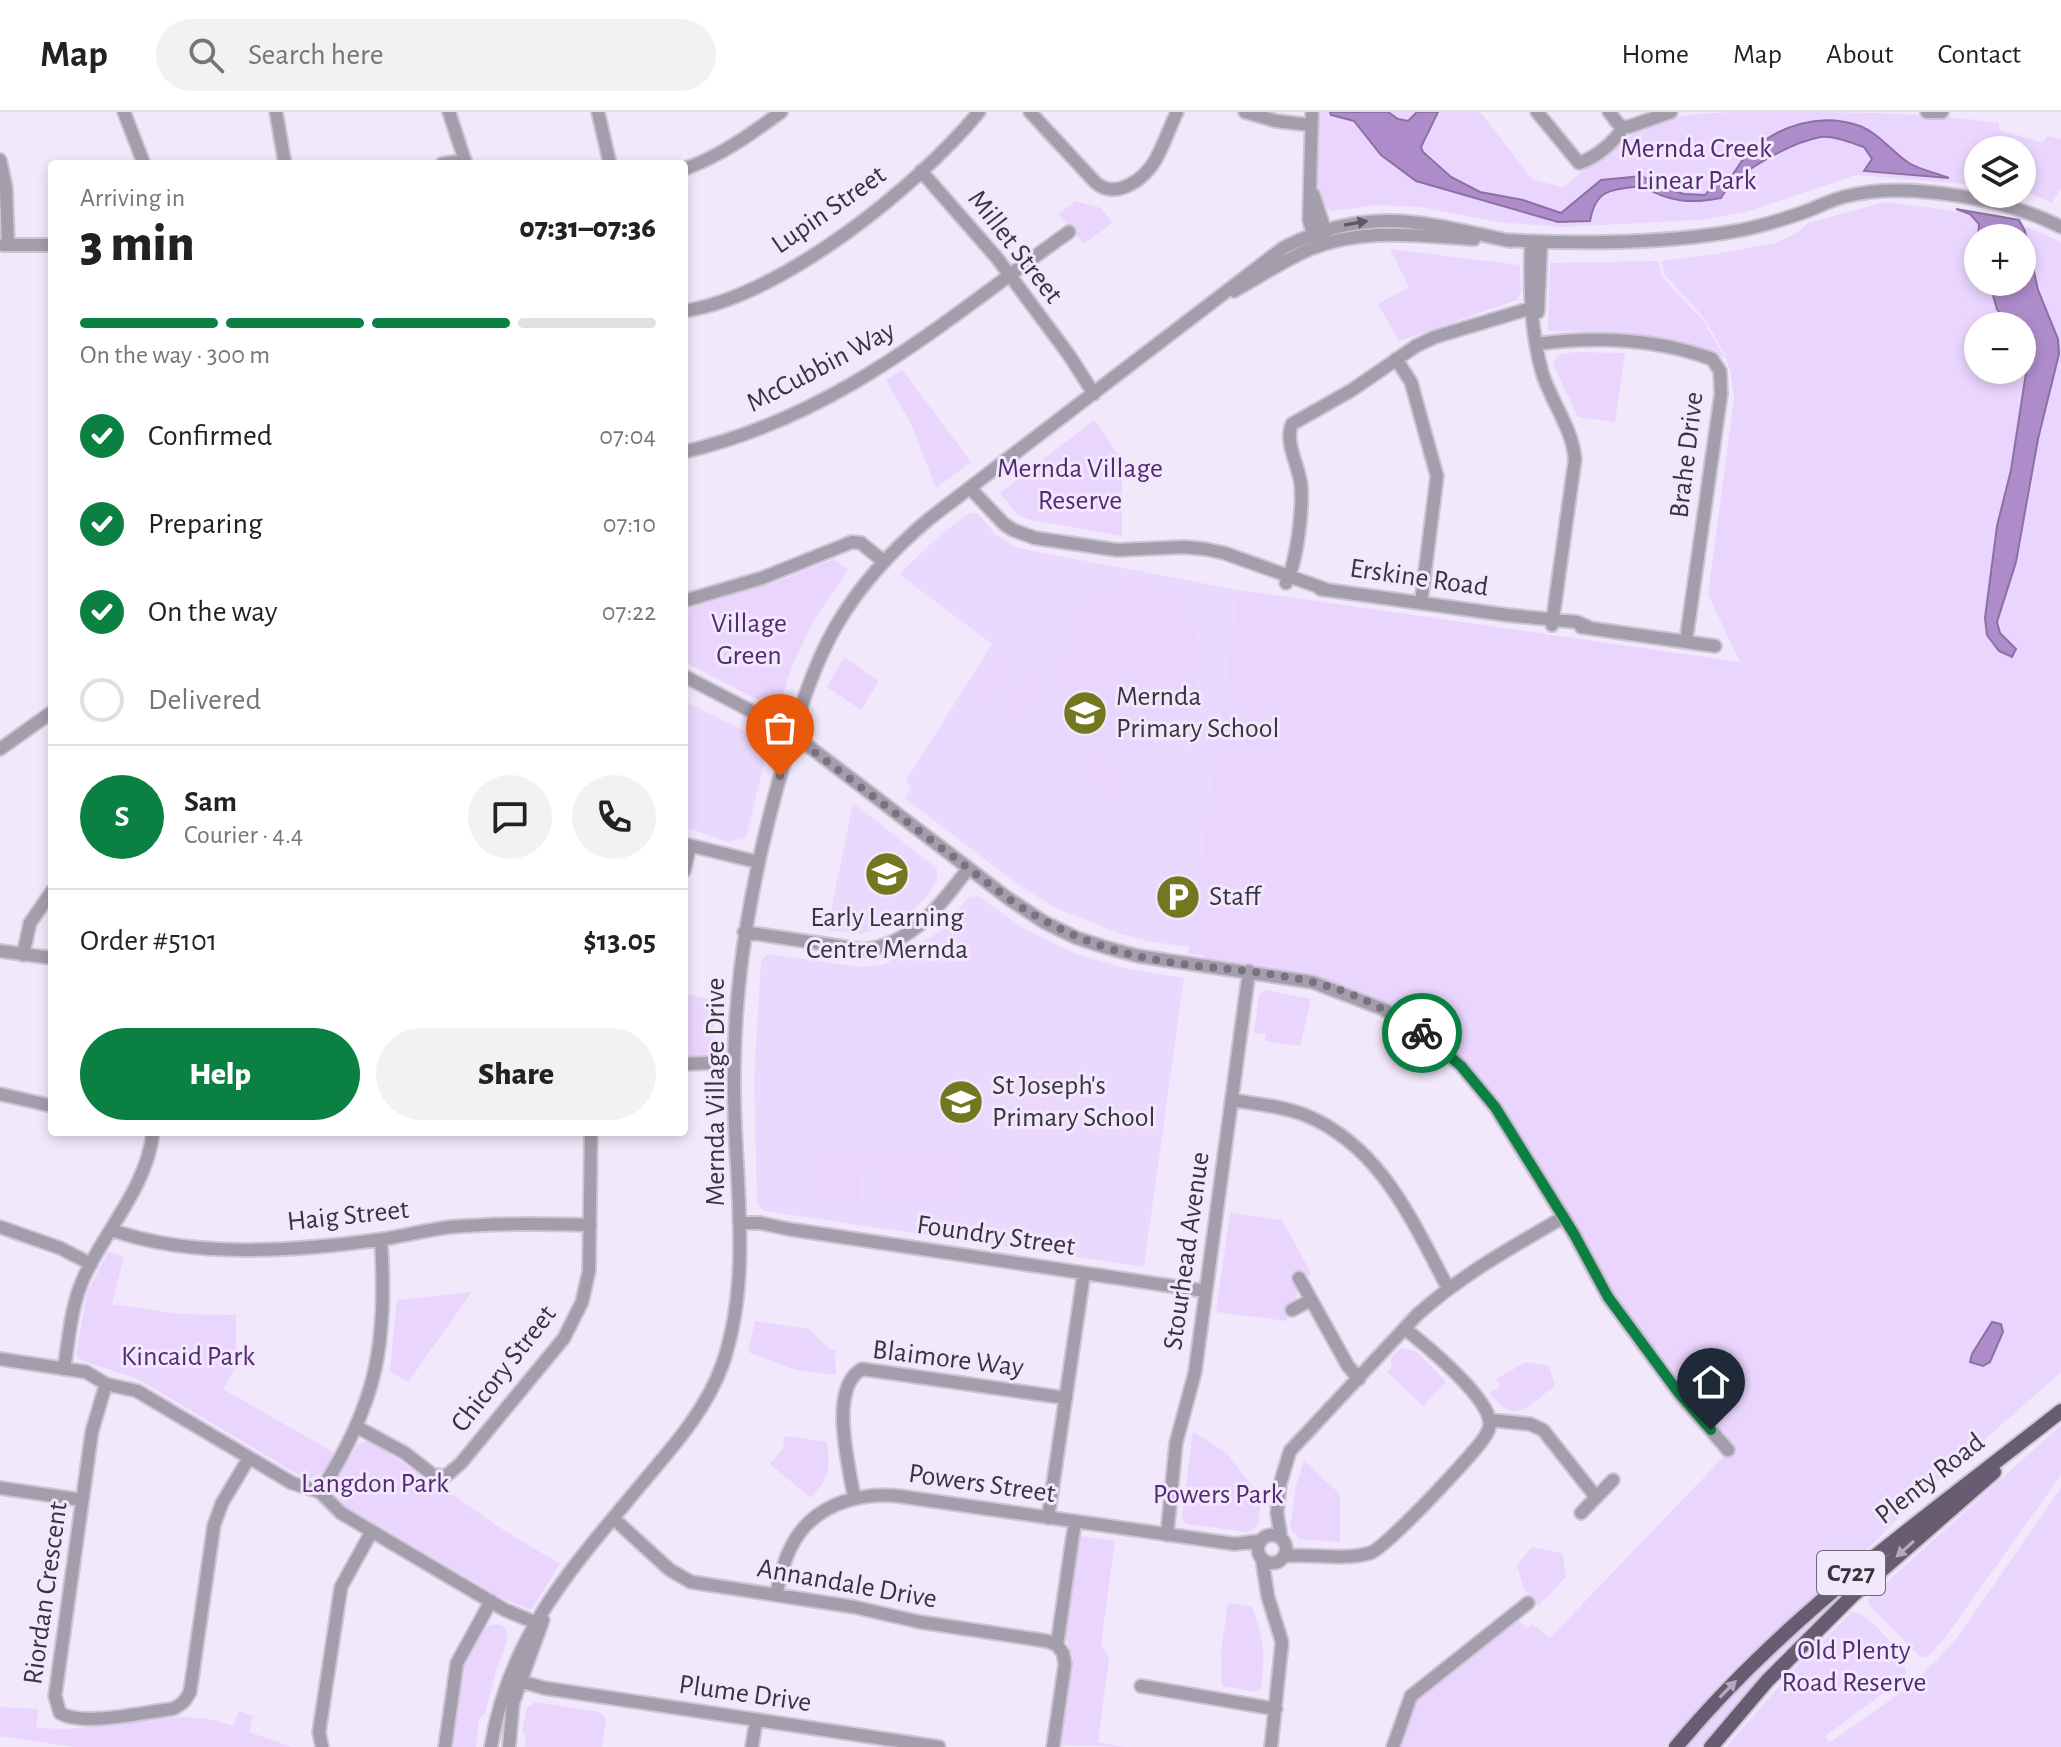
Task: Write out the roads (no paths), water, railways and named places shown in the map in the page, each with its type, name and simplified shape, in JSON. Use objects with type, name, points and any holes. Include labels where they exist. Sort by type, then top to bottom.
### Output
[{"type":"main road","name":"Plenty Road","points":[[1676,1747],[1719,1697],[1768,1648],[1855,1570],[2061,1411]]},
{"type":"main road","name":"Plenty Road","points":[[1711,1747],[1767,1681],[1852,1596],[2047,1422]]},
{"type":"street","points":[[124,112],[142,160]]},
{"type":"street","points":[[276,112],[284,160]]},
{"type":"street","points":[[449,112],[464,160]]},
{"type":"street","points":[[598,112],[609,160]]},
{"type":"street","points":[[688,168],[732,145],[781,112]]},
{"type":"street","name":"Lupin Street","points":[[688,310],[721,302],[799,263],[875,212],[979,112]]},
{"type":"street","points":[[1030,112],[1099,186],[1113,191],[1124,188],[1151,167],[1177,112]]},
{"type":"street","points":[[1245,112],[1276,121],[1312,118],[1309,220],[1319,232],[1323,245]]},
{"type":"street","points":[[1537,112],[1579,163],[1591,158],[1616,138],[1623,127]]},
{"type":"street","points":[[1609,112],[1623,127]]},
{"type":"street","points":[[1623,127],[1671,112]]},
{"type":"street","points":[[1927,112],[1942,112]]},
{"type":"street","points":[[0,160],[6,188],[4,245],[48,245]]},
{"type":"street","name":"Millet Street","points":[[921,171],[1009,276],[1096,391]]},
{"type":"street","name":"Mernda Village Drive","points":[[1217,300],[1290,259],[1323,245],[1347,238],[1392,233],[1536,243],[1617,242],[1730,232],[1777,221],[1844,196],[1881,190],[1981,199],[2021,209],[2057,225]]},
{"type":"street","points":[[2057,225],[2061,210]]},
{"type":"street","name":"Mernda Village Drive","points":[[491,1747],[534,1627],[558,1587],[682,1434],[714,1384],[728,1348],[738,1304],[741,1269],[734,1062],[736,1004],[744,932],[758,862],[807,688],[827,643],[858,592],[883,561],[910,535],[1283,248],[1319,232],[1363,221],[1406,220],[1510,241]]},
{"type":"street","name":"McCubbin Way","points":[[688,451],[738,437],[783,419],[860,381],[908,351],[1069,232]]},
{"type":"street","points":[[1536,243],[1536,344],[1549,392],[1573,443],[1575,459],[1553,622]]},
{"type":"street","points":[[1287,580],[1302,490],[1289,436],[1292,424],[1435,337],[1534,307]]},
{"type":"street","name":"Brahe Drive","points":[[1536,344],[1602,339],[1646,342],[1712,359],[1720,371],[1720,402],[1686,641]]},
{"type":"street","points":[[1396,359],[1411,382],[1437,476],[1421,603]]},
{"type":"street","name":"Erskine Road","points":[[974,484],[996,515],[1013,530],[1035,538],[1117,550],[1205,549],[1311,589],[1715,646]]},
{"type":"street","points":[[688,600],[762,578],[852,542],[861,543],[883,561]]},
{"type":"street","points":[[688,678],[792,735],[1028,912],[1077,938],[1138,956],[1312,982],[1383,1009],[1421,1031],[1461,1066],[1495,1107],[1564,1217],[1596,1278],[1627,1324],[1678,1392],[1728,1450]]},
{"type":"street","points":[[0,749],[48,715]]},
{"type":"street","points":[[688,845],[758,862]]},
{"type":"street","points":[[744,932],[864,950],[878,948],[928,919],[968,869]]},
{"type":"street","points":[[23,955],[30,923],[48,897]]},
{"type":"street","points":[[0,951],[48,958]]},
{"type":"street","name":"Stourhead Avenue","points":[[1167,1535],[1174,1455],[1193,1388],[1249,971]]},
{"type":"street","points":[[688,1064],[734,1062]]},
{"type":"street","points":[[0,1094],[48,1105]]},
{"type":"street","points":[[1232,1100],[1306,1115],[1355,1145],[1390,1184],[1448,1288]]},
{"type":"street","points":[[64,1369],[78,1290],[121,1216],[150,1150],[152,1136]]},
{"type":"street","name":"Chicory Street","points":[[357,1427],[405,1453],[433,1475],[446,1476],[564,1338],[586,1287],[591,1136]]},
{"type":"street","points":[[1267,1587],[1280,1559],[1283,1540],[1277,1513],[1280,1484],[1290,1451],[1448,1288],[1564,1217]]},
{"type":"street","name":"Haig Street","points":[[112,1230],[149,1241],[222,1248],[277,1248],[381,1239],[462,1227],[590,1225]]},
{"type":"street","points":[[0,1227],[60,1248],[91,1264]]},
{"type":"street","name":"Foundry Street","points":[[739,1227],[780,1228],[1205,1291]]},
{"type":"street","points":[[320,1492],[357,1427],[371,1386],[381,1343],[383,1317],[381,1239]]},
{"type":"street","points":[[1048,1518],[1084,1273]]},
{"type":"street","points":[[1299,1278],[1348,1366],[1359,1379]]},
{"type":"street","points":[[1292,1310],[1311,1300]]},
{"type":"street","points":[[1261,1557],[1269,1562],[1309,1554],[1359,1554],[1379,1548],[1464,1460],[1489,1426],[1486,1410],[1457,1373],[1405,1329]]},
{"type":"street","points":[[0,1359],[86,1372],[106,1384],[137,1391],[300,1487],[320,1492],[341,1513],[534,1627]]},
{"type":"street","name":"Blaimore Way","points":[[854,1497],[843,1418],[850,1379],[862,1369],[1066,1398]]},
{"type":"street","name":"Riordan Crescent","points":[[106,1384],[92,1431],[82,1500],[56,1704],[60,1713],[75,1719],[181,1706],[190,1692],[218,1512],[249,1458]]},
{"type":"street","points":[[1489,1426],[1524,1424],[1543,1430],[1596,1497]]},
{"type":"street","points":[[1581,1513],[1613,1480]]},
{"type":"street","points":[[0,1488],[82,1500]]},
{"type":"street","name":"Powers Street","points":[[776,1595],[786,1558],[802,1530],[825,1510],[854,1497],[898,1496],[1235,1544],[1261,1557]]},
{"type":"street","points":[[1271,1747],[1282,1642],[1258,1548],[1277,1513]]},
{"type":"street","name":"Annandale Drive","points":[[611,1521],[683,1580],[1052,1643]]},
{"type":"street","points":[[1053,1747],[1065,1664],[1063,1653],[1052,1643],[1061,1616],[1075,1521]]},
{"type":"street","points":[[322,1747],[319,1732],[338,1597],[344,1578],[372,1531]]},
{"type":"street","points":[[1264,1538],[1283,1540],[1309,1554]]},
{"type":"street","name":"Powers Street","points":[[1235,1544],[1264,1538]]},
{"type":"street","points":[[445,1747],[457,1663],[491,1601]]},
{"type":"street","points":[[1393,1747],[1411,1696],[1524,1606],[1529,1622]]},
{"type":"street","name":"Mernda Village Drive","points":[[509,1747],[515,1684]]},
{"type":"street","name":"Plume Drive","points":[[515,1684],[939,1747]]},
{"type":"street","points":[[1141,1686],[1276,1709]]},
{"type":"street","points":[[752,1747],[756,1720]]},
{"type":"place","name":"Mernda Primary School","points":[[1085,713]]},
{"type":"place","name":"Early Learning Centre Mernda","points":[[887,874]]},
{"type":"place","name":"Staff","points":[[1178,897]]},
{"type":"place","name":"St Joseph's Primary School","points":[[961,1102]]},
{"type":"park label","name":"Mernda Creek Linear Park","points":[[1696,165]]},
{"type":"park label","name":"Mernda Village Reserve","points":[[1080,485]]},
{"type":"park label","name":"Village Green","points":[[749,640]]},
{"type":"park label","name":"Kincaid Park","points":[[188,1357]]},
{"type":"park label","name":"Langdon Park","points":[[375,1484]]},
{"type":"park label","name":"Powers Park","points":[[1218,1495]]},
{"type":"park label","name":"Old Plenty Road Reserve","points":[[1854,1667]]}]
